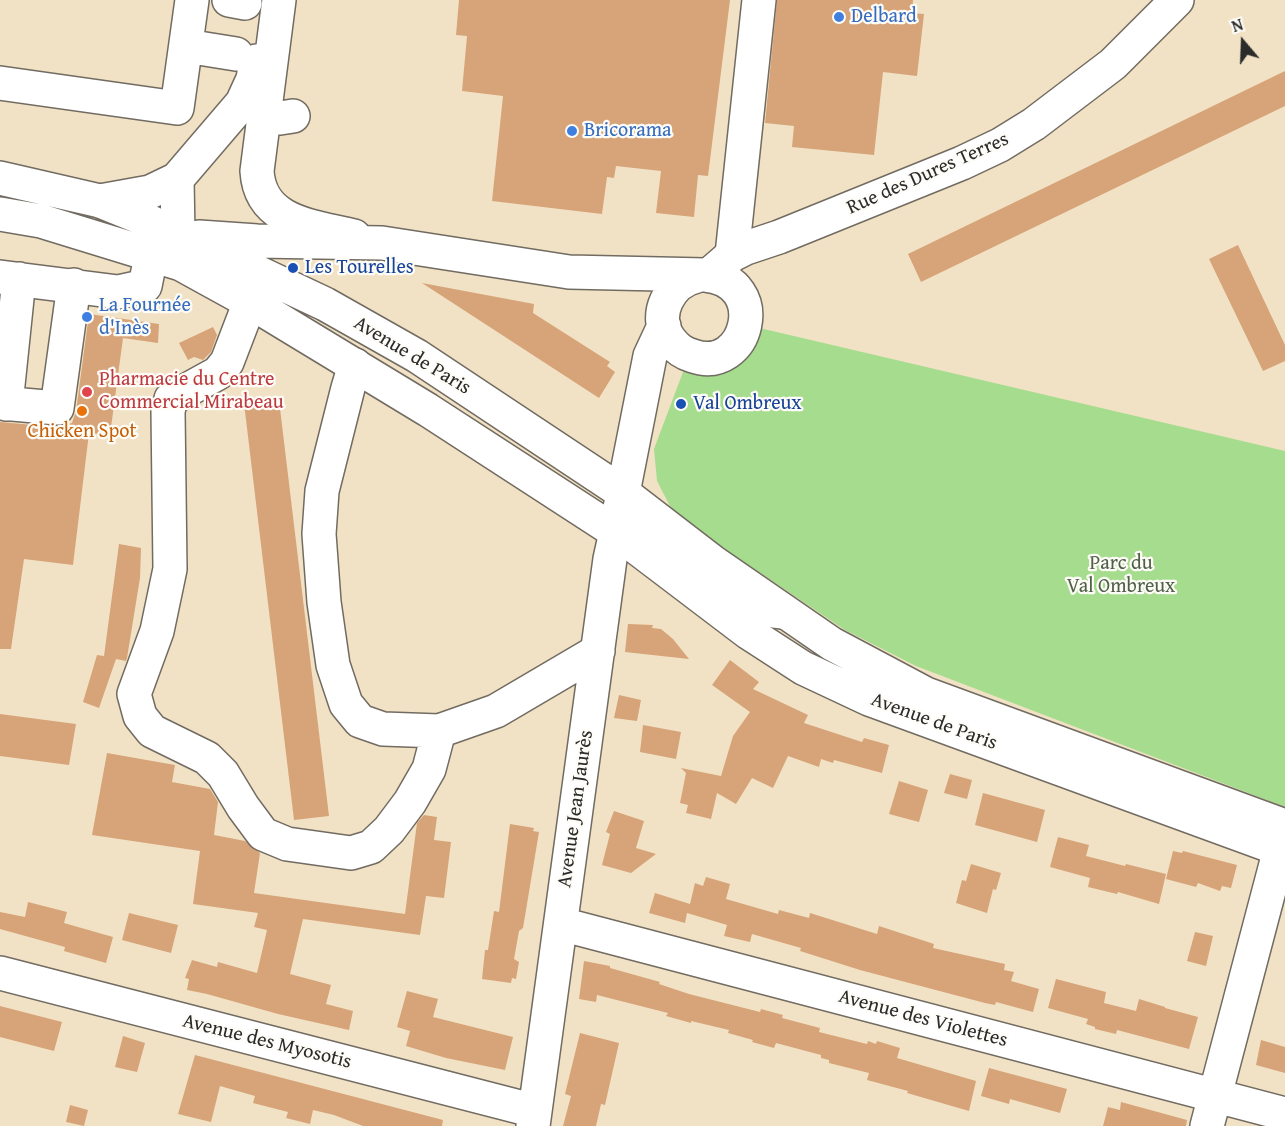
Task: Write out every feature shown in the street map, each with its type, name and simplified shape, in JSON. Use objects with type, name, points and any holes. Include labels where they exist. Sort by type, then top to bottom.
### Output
[{"type":"main road","points":[[0,82],[177,108],[192,0]]},
{"type":"main road","points":[[279,0],[279,116],[257,171],[258,184],[263,196],[283,216],[296,222],[382,243],[569,273],[713,268],[738,291],[747,313],[744,332],[738,342],[721,355],[700,358],[684,353],[671,341],[664,326],[663,311],[668,297],[683,281],[713,268]]},
{"type":"main road","points":[[713,268],[759,0]]},
{"type":"main road","name":"Rue des Dures Terres","points":[[1069,96],[1103,47],[1150,0]]},
{"type":"main road","name":"Rue des Dures Terres","points":[[713,268],[746,248],[779,237],[962,163],[1000,145],[1034,124],[1113,64],[1177,0]]},
{"type":"main road","points":[[100,201],[150,192],[177,179],[243,103],[253,79],[246,1]]},
{"type":"main road","points":[[186,46],[236,54]]},
{"type":"main road","name":"Avenue de Paris","points":[[0,178],[100,201],[142,218],[170,252],[355,365],[615,532],[749,633],[803,668],[869,699],[1283,842]]},
{"type":"main road","points":[[74,285],[57,408],[3,403],[9,278],[74,285],[118,292],[145,286],[170,252],[177,179]]},
{"type":"main road","name":"Avenue de Paris","points":[[0,214],[42,221],[170,252],[325,304],[417,357],[622,492],[677,536],[832,644],[926,694],[1283,842]]},
{"type":"main road","name":"Rue des Dures Terres","points":[[738,291],[752,266],[779,237]]},
{"type":"main road","points":[[170,252],[257,241],[382,243]]},
{"type":"main road","points":[[249,302],[227,362],[218,373],[171,399],[168,411],[170,569],[157,631],[134,694],[140,716],[152,731],[207,758],[223,774],[263,834],[287,844],[351,853],[372,847],[389,831],[410,802],[429,770],[439,731]]},
{"type":"main road","points":[[285,322],[374,353],[584,491],[622,492]]},
{"type":"main road","points":[[640,415],[650,356],[664,326]]},
{"type":"main road","points":[[640,415],[667,369],[684,353]]},
{"type":"main road","points":[[355,365],[322,491],[319,534],[324,602],[333,665],[346,704],[360,721],[383,729],[439,731],[496,711],[597,651]]},
{"type":"main road","name":"Avenue Jean Jaurès","points":[[534,1118],[597,651],[622,492],[640,415]]},
{"type":"main road","name":"Avenue de Paris","points":[[615,532],[648,540],[660,546],[703,573],[746,608],[783,612]]},
{"type":"main road","points":[[1210,1111],[1283,842]]},
{"type":"main road","name":"Avenue des Violettes","points":[[561,924],[1210,1111],[1285,1114]]},
{"type":"main road","name":"Avenue des Myosotis","points":[[0,973],[534,1118]]},
{"type":"green space","name":"Parc du Val Ombreux","points":[[751,326],[1285,451],[1285,807],[916,666],[845,630],[732,554],[672,510],[657,481],[654,449],[686,364]]},
{"type":"building","name":"Bricorama","points":[[459,0],[730,0],[708,176],[698,175],[694,217],[656,213],[661,171],[616,166],[614,178],[607,177],[602,214],[492,201],[503,96],[462,91],[467,36],[456,35]]},
{"type":"building","points":[[777,0],[913,0],[912,13],[924,14],[917,76],[883,72],[874,155],[792,147],[794,126],[765,123]]},
{"type":"building","points":[[1285,71],[1285,106],[921,282],[908,254]]},
{"type":"building","points":[[1238,245],[1285,345],[1285,361],[1263,371],[1209,259]]},
{"type":"building","points":[[422,283],[534,304],[533,313],[610,362],[607,366],[615,372],[599,398]]},
{"type":"building","points":[[89,314],[159,324],[158,343],[123,338],[110,435],[89,433],[73,565],[24,559],[11,649],[0,649],[0,422],[55,427],[72,423],[76,411]]},
{"type":"building","points":[[213,327],[217,335],[211,352],[203,360],[194,357],[188,360],[179,343]]},
{"type":"building","points":[[279,400],[329,816],[294,820],[244,403]]},
{"type":"building","points":[[119,544],[141,548],[140,578],[127,658],[126,661],[116,659],[99,708],[83,702],[97,655],[104,656]]},
{"type":"building","points":[[628,624],[653,625],[652,628],[661,629],[673,639],[689,659],[625,652]]},
{"type":"building","points":[[730,660],[759,682],[753,689],[808,715],[804,723],[862,742],[864,738],[889,745],[882,773],[834,760],[833,763],[821,759],[819,767],[788,756],[773,788],[752,778],[736,804],[717,793],[711,819],[686,813],[688,805],[680,803],[686,773],[681,768],[721,776],[733,736],[750,712],[712,685]]},
{"type":"building","points":[[619,695],[641,700],[637,721],[614,718]]},
{"type":"building","points":[[0,714],[76,724],[69,765],[0,756]]},
{"type":"building","points":[[643,725],[681,732],[676,759],[640,752]]},
{"type":"building","points":[[107,753],[175,765],[172,782],[210,789],[218,802],[214,835],[245,841],[260,853],[254,893],[405,914],[417,823],[424,815],[437,817],[434,840],[451,842],[444,898],[426,896],[420,935],[303,919],[290,974],[331,985],[326,1004],[353,1011],[349,1030],[187,990],[189,979],[185,978],[192,960],[217,967],[218,962],[257,973],[267,930],[254,927],[258,913],[193,904],[200,851],[92,835]]},
{"type":"building","points":[[950,774],[972,780],[967,799],[944,793]]},
{"type":"building","points":[[899,781],[928,790],[919,822],[889,814]]},
{"type":"building","points":[[983,793],[1045,810],[1037,842],[975,825]]},
{"type":"building","points":[[614,811],[644,821],[636,848],[656,854],[631,873],[602,865],[610,834],[606,832]]},
{"type":"building","points":[[510,824],[534,828],[533,831],[539,832],[523,928],[519,931],[514,959],[519,962],[516,979],[512,978],[511,983],[482,979],[485,950],[488,950],[494,911],[499,912]]},
{"type":"building","points":[[1058,837],[1089,845],[1086,856],[1166,874],[1159,904],[1118,892],[1117,894],[1088,887],[1090,878],[1050,867]]},
{"type":"building","points":[[1173,851],[1182,853],[1183,851],[1237,865],[1231,888],[1222,886],[1220,891],[1198,883],[1196,887],[1166,879]]},
{"type":"building","points":[[971,864],[1001,873],[996,890],[993,889],[987,913],[956,903],[962,880],[966,881]]},
{"type":"building","points":[[706,877],[730,884],[726,899],[778,914],[779,910],[809,918],[810,913],[877,934],[879,926],[934,944],[933,948],[1005,964],[1004,970],[1014,972],[1011,981],[1039,989],[1033,1012],[996,1002],[995,1005],[985,1003],[860,970],[800,951],[801,948],[752,934],[750,942],[724,936],[727,925],[687,913],[685,923],[649,913],[655,893],[690,904],[695,883],[703,886]]},
{"type":"building","points":[[28,902],[67,912],[64,923],[113,937],[106,963],[64,951],[65,947],[0,929],[0,912],[25,917]]},
{"type":"building","points":[[129,913],[178,925],[171,953],[122,940]]},
{"type":"building","points":[[1195,932],[1213,936],[1206,966],[1187,961]]},
{"type":"building","points":[[584,961],[610,966],[610,968],[660,982],[659,984],[689,994],[760,1012],[761,1009],[783,1015],[782,1018],[820,1028],[819,1032],[867,1044],[868,1041],[876,1044],[877,1041],[900,1048],[897,1058],[976,1081],[969,1111],[867,1080],[869,1073],[829,1063],[829,1060],[821,1058],[821,1055],[776,1043],[774,1048],[728,1033],[729,1030],[691,1021],[691,1023],[666,1016],[668,1013],[597,995],[596,1002],[579,999]]},
{"type":"building","points":[[1056,979],[1106,992],[1104,1003],[1136,1011],[1139,999],[1198,1017],[1189,1049],[1117,1030],[1116,1034],[1095,1029],[1086,1024],[1088,1019],[1048,1008]]},
{"type":"building","points":[[407,991],[438,999],[433,1017],[513,1037],[505,1070],[446,1058],[406,1046],[410,1031],[397,1027]]},
{"type":"building","points":[[0,1006],[62,1022],[54,1051],[0,1037]]},
{"type":"building","points":[[580,1033],[619,1043],[605,1105],[601,1104],[596,1126],[563,1126],[571,1096],[565,1094]]},
{"type":"building","points":[[123,1036],[145,1043],[137,1072],[115,1067]]},
{"type":"building","points":[[1261,1040],[1285,1047],[1285,1073],[1256,1065]]},
{"type":"building","points":[[195,1055],[443,1120],[442,1126],[363,1126],[313,1110],[310,1124],[286,1118],[288,1112],[253,1103],[255,1096],[220,1086],[211,1122],[178,1114]]},
{"type":"building","points":[[989,1068],[1067,1089],[1060,1113],[1010,1099],[1009,1104],[981,1096]]},
{"type":"building","points":[[1121,1102],[1187,1120],[1186,1126],[1103,1126],[1108,1107],[1120,1110]]},
{"type":"building","points":[[70,1105],[88,1110],[84,1126],[66,1122]]},
{"type":"place","name":"Delbard","points":[[839,17]]},
{"type":"place","name":"Bricorama","points":[[572,131]]},
{"type":"place","name":"Les Tourelles","points":[[293,268]]},
{"type":"place","name":"La Fournée d'Inès","points":[[87,317]]},
{"type":"place","name":"Pharmacie du Centre Commercial Mirabeau","points":[[87,392]]},
{"type":"place","name":"Val Ombreux","points":[[681,404]]},
{"type":"place","name":"Chicken Spot","points":[[82,411]]}]
